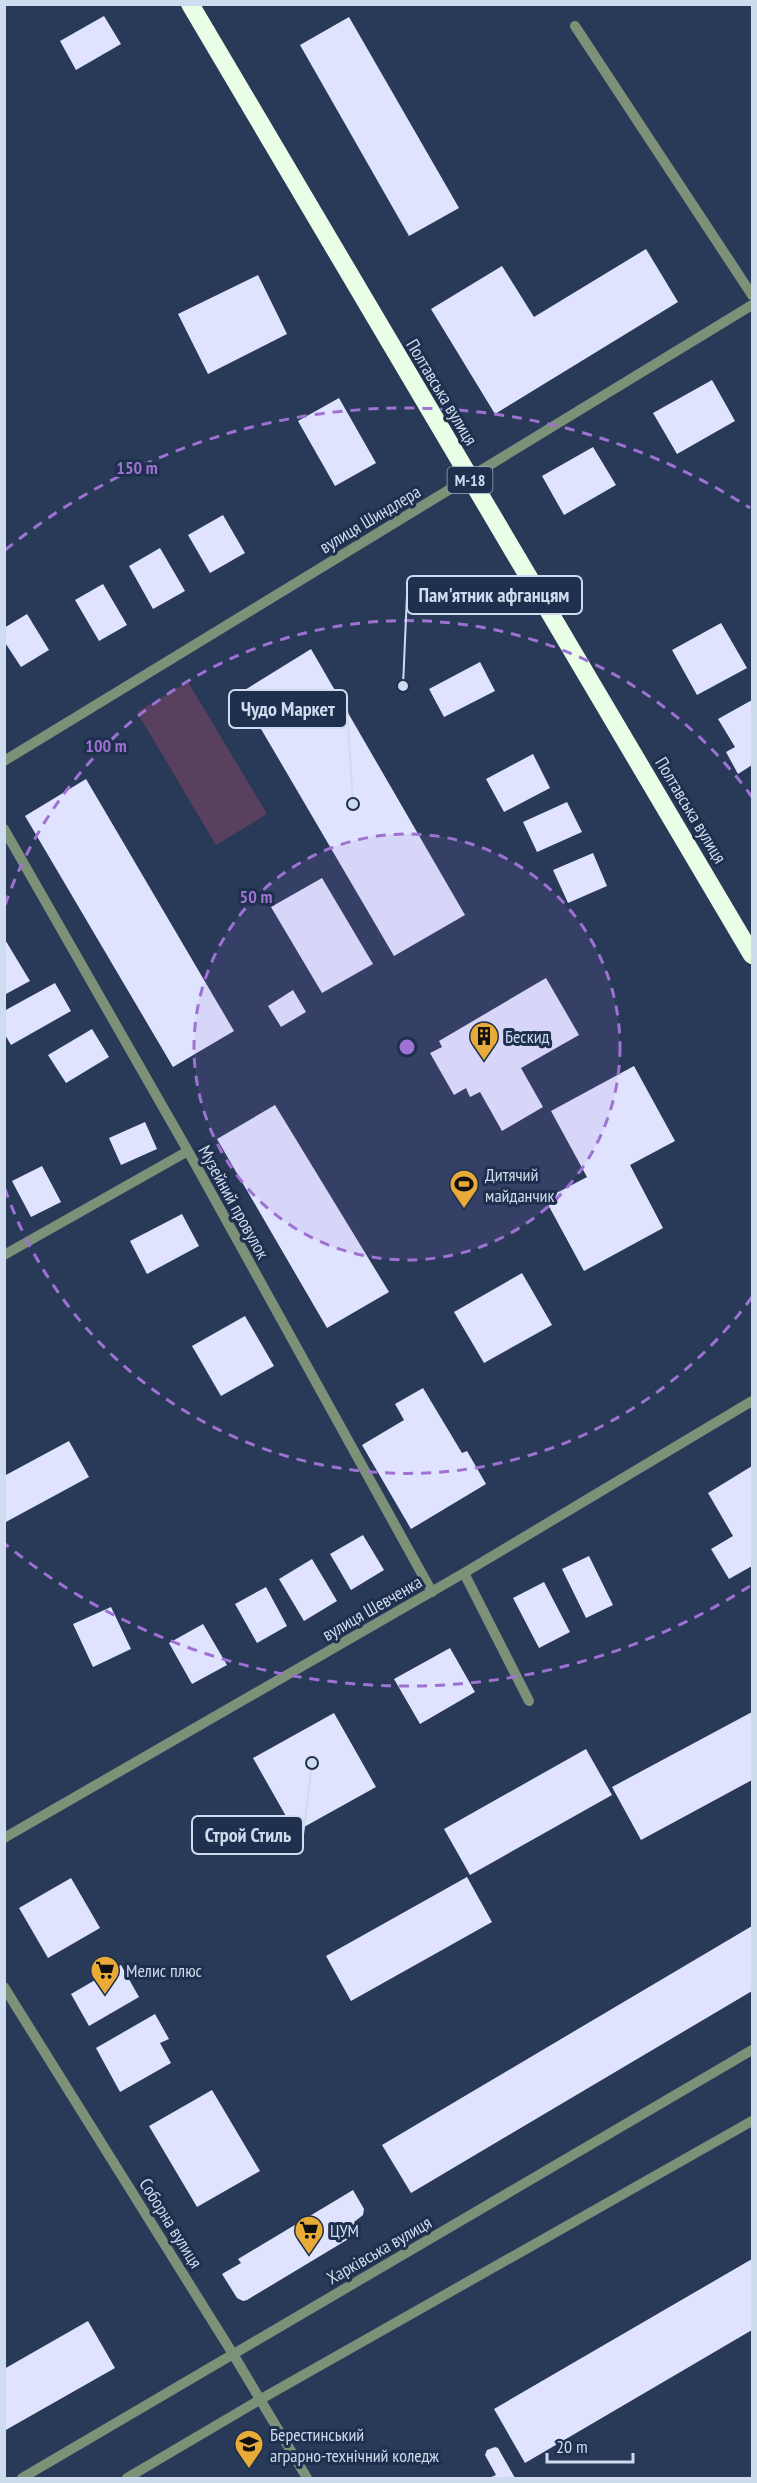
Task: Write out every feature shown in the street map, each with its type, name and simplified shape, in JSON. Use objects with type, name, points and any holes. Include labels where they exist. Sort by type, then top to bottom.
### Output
[{"type":"highway","name":"Полтавська вулиця","points":[[190,4],[468,478],[753,955]]},
{"type":"street","points":[[575,26],[753,295]]},
{"type":"street","name":"вулиця Шиндлера","points":[[4,761],[753,305]]},
{"type":"street","name":"Музейний провулок","points":[[4,829],[188,1151],[432,1592]]},
{"type":"street","points":[[4,1255],[188,1151]]},
{"type":"street","name":"вулиця Шевченка","points":[[4,1838],[432,1592],[753,1401]]},
{"type":"street","points":[[464,1573],[529,1701]]},
{"type":"street","name":"Соборна вулиця","points":[[4,1987],[261,2399],[307,2478]]},
{"type":"street","name":"Харківська вулиця","points":[[22,2478],[753,2050]]},
{"type":"street","points":[[128,2478],[261,2399],[753,2121]]},
{"type":"shaded area","points":[[188,682],[267,814],[216,845],[137,712]]},
{"type":"building","points":[[104,16],[121,44],[76,70],[60,41]]},
{"type":"building","points":[[349,17],[459,208],[409,236],[300,45]]},
{"type":"building","points":[[646,249],[678,302],[495,414],[431,309],[502,266],[534,317]]},
{"type":"building","points":[[258,275],[287,334],[208,374],[178,314]]},
{"type":"building","points":[[712,380],[735,421],[677,454],[653,413]]},
{"type":"building","points":[[339,398],[376,463],[335,486],[298,421]]},
{"type":"building","points":[[593,447],[616,485],[564,515],[542,476]]},
{"type":"building","points":[[223,515],[245,553],[210,573],[188,535]]},
{"type":"building","points":[[160,548],[185,591],[153,609],[129,566]]},
{"type":"building","points":[[103,584],[127,625],[99,641],[75,600]]},
{"type":"building","points":[[27,614],[49,650],[21,667],[4,641],[4,628]]},
{"type":"building","points":[[721,623],[747,668],[697,695],[672,650]]},
{"type":"building","points":[[311,649],[465,915],[394,956],[240,693]]},
{"type":"building","points":[[480,662],[495,691],[444,717],[429,689]]},
{"type":"building","points":[[752,700],[752,765],[738,774],[726,752],[735,747],[718,719]]},
{"type":"building","points":[[533,754],[550,788],[504,812],[486,779]]},
{"type":"building","points":[[86,779],[234,1031],[173,1067],[25,816]]},
{"type":"building","points":[[567,802],[582,832],[537,852],[523,822]]},
{"type":"building","points":[[593,853],[607,886],[568,903],[553,870]]},
{"type":"building","points":[[322,878],[373,964],[322,993],[271,907]]},
{"type":"building","points":[[4,938],[30,981],[4,995]]},
{"type":"building","name":"Бескид","points":[[546,978],[579,1035],[521,1068],[543,1107],[502,1131],[480,1092],[470,1097],[466,1088],[454,1095],[430,1053],[442,1047],[439,1041]]},
{"type":"building","points":[[55,983],[71,1011],[11,1045],[4,1033],[4,1011]]},
{"type":"building","points":[[293,990],[306,1012],[281,1027],[268,1006]]},
{"type":"building","points":[[92,1029],[109,1057],[66,1083],[48,1055]]},
{"type":"building","points":[[634,1066],[675,1141],[630,1165],[663,1228],[584,1271],[545,1199],[587,1177],[551,1111]]},
{"type":"building","points":[[275,1105],[389,1292],[327,1328],[217,1139]]},
{"type":"building","points":[[145,1122],[157,1149],[121,1165],[109,1138]]},
{"type":"building","points":[[42,1166],[61,1202],[31,1217],[12,1181]]},
{"type":"building","points":[[182,1214],[199,1246],[147,1274],[130,1241]]},
{"type":"building","points":[[522,1273],[552,1325],[484,1363],[454,1312]]},
{"type":"building","points":[[245,1316],[274,1366],[221,1396],[192,1346]]},
{"type":"building","points":[[423,1388],[462,1453],[467,1451],[486,1484],[411,1529],[362,1445],[404,1420],[395,1404]]},
{"type":"building","points":[[69,1441],[89,1477],[4,1523],[4,1476]]},
{"type":"building","points":[[752,1466],[752,1566],[729,1579],[711,1549],[733,1536],[708,1493]]},
{"type":"building","points":[[363,1535],[384,1570],[351,1590],[330,1554]]},
{"type":"building","points":[[589,1556],[613,1605],[586,1618],[562,1569]]},
{"type":"building","points":[[312,1559],[337,1601],[304,1621],[279,1579]]},
{"type":"building","points":[[544,1582],[570,1632],[539,1648],[513,1598]]},
{"type":"building","points":[[266,1587],[287,1626],[257,1643],[235,1604]]},
{"type":"building","points":[[111,1607],[131,1649],[93,1667],[73,1624]]},
{"type":"building","points":[[203,1624],[227,1665],[192,1684],[169,1643]]},
{"type":"building","points":[[450,1648],[475,1692],[420,1724],[394,1679]]},
{"type":"building","points":[[752,1712],[752,1780],[641,1840],[612,1787]]},
{"type":"building","points":[[334,1713],[376,1787],[295,1832],[253,1758]]},
{"type":"building","points":[[586,1749],[612,1795],[470,1875],[444,1829]]},
{"type":"building","points":[[467,1877],[492,1922],[351,2001],[326,1956]]},
{"type":"building","points":[[71,1878],[100,1928],[48,1958],[19,1908]]},
{"type":"building","points":[[752,1926],[752,1991],[411,2193],[382,2145]]},
{"type":"building","name":"Мелис плюс","points":[[121,1965],[139,1997],[89,2026],[71,1994]]},
{"type":"building","points":[[155,2014],[169,2039],[160,2043],[171,2063],[120,2092],[96,2048]]},
{"type":"building","points":[[212,2090],[260,2171],[197,2207],[149,2126]]},
{"type":"building","points":[[353,2190],[364,2209],[363,2215],[354,2222],[360,2232],[247,2300],[237,2298],[222,2274],[241,2263],[238,2259]]},
{"type":"building","points":[[752,2259],[752,2330],[525,2463],[494,2409]]},
{"type":"building","points":[[88,2321],[115,2368],[4,2431],[4,2369]]},
{"type":"building","points":[[498,2448],[515,2478],[489,2478],[496,2475],[485,2455],[487,2450]]},
{"type":"place","name":"Пам'ятник афганцям","points":[[403,686]]},
{"type":"place","name":"Чудо Маркет","points":[[353,804]]},
{"type":"place","name":"Бескид","points":[[484,1062]]},
{"type":"place","name":"Дитячий майданчик","points":[[464,1210]]},
{"type":"place","name":"Строй Стиль","points":[[312,1763]]},
{"type":"place","name":"Мелис плюс","points":[[105,1996]]},
{"type":"place","name":"ЦУМ","points":[[309,2256]]},
{"type":"place","name":"Берестинський аграрно-технічний коледж","points":[[249,2470]]}]
